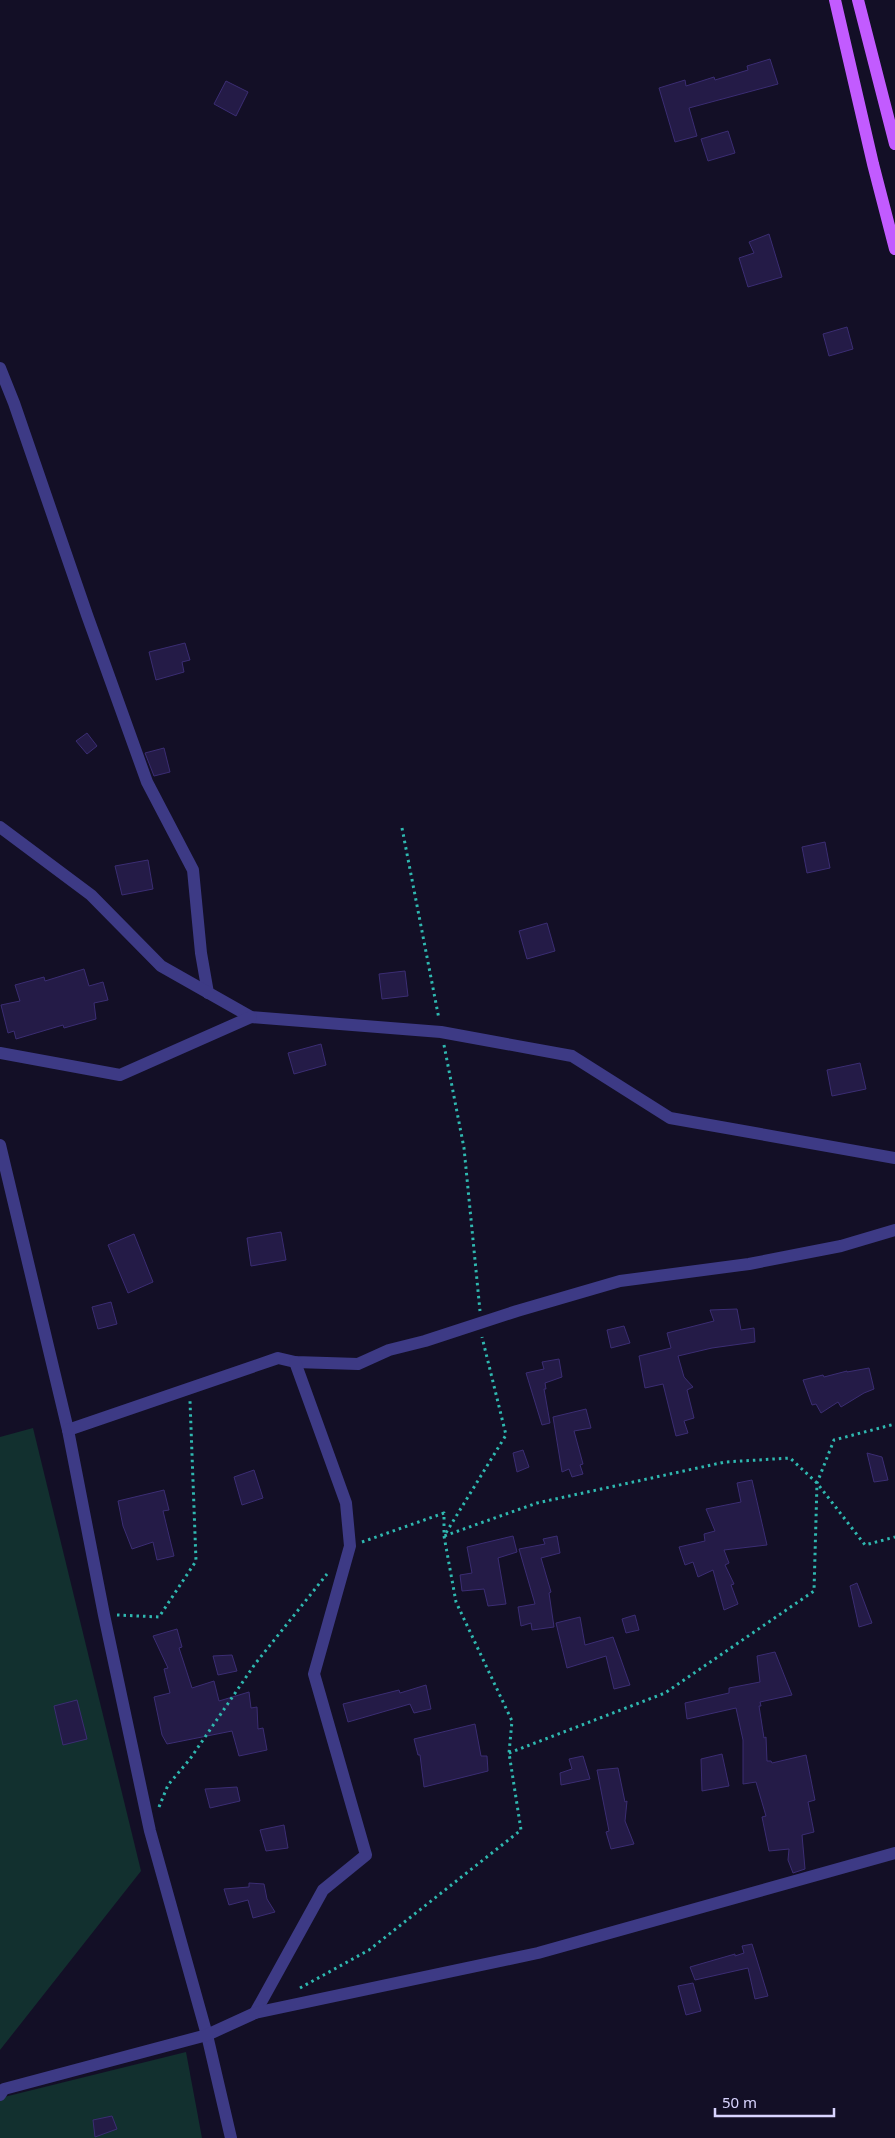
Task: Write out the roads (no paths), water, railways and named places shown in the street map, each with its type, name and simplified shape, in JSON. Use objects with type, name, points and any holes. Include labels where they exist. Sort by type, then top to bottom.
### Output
[{"type":"main road","points":[[835,0],[895,249]]},
{"type":"main road","points":[[858,0],[895,144]]},
{"type":"street","points":[[0,368],[147,782],[193,870],[201,953],[208,993]]},
{"type":"street","points":[[0,827],[91,895],[161,966],[251,1017],[441,1032],[572,1056],[670,1118],[895,1158]]},
{"type":"street","points":[[0,1053],[120,1075],[251,1017]]},
{"type":"street","points":[[0,1144],[68,1430],[104,1615],[150,1831],[207,2035],[231,2138]]},
{"type":"street","points":[[68,1430],[278,1358],[295,1362],[358,1364],[389,1350],[425,1341],[620,1281],[749,1264],[841,1246],[895,1230]]},
{"type":"street","points":[[255,2013],[323,1890],[366,1855],[314,1674],[350,1546],[346,1503],[295,1362]]},
{"type":"street","points":[[0,2095],[4,2089],[207,2035],[255,2013],[538,1953],[895,1853]]}]
